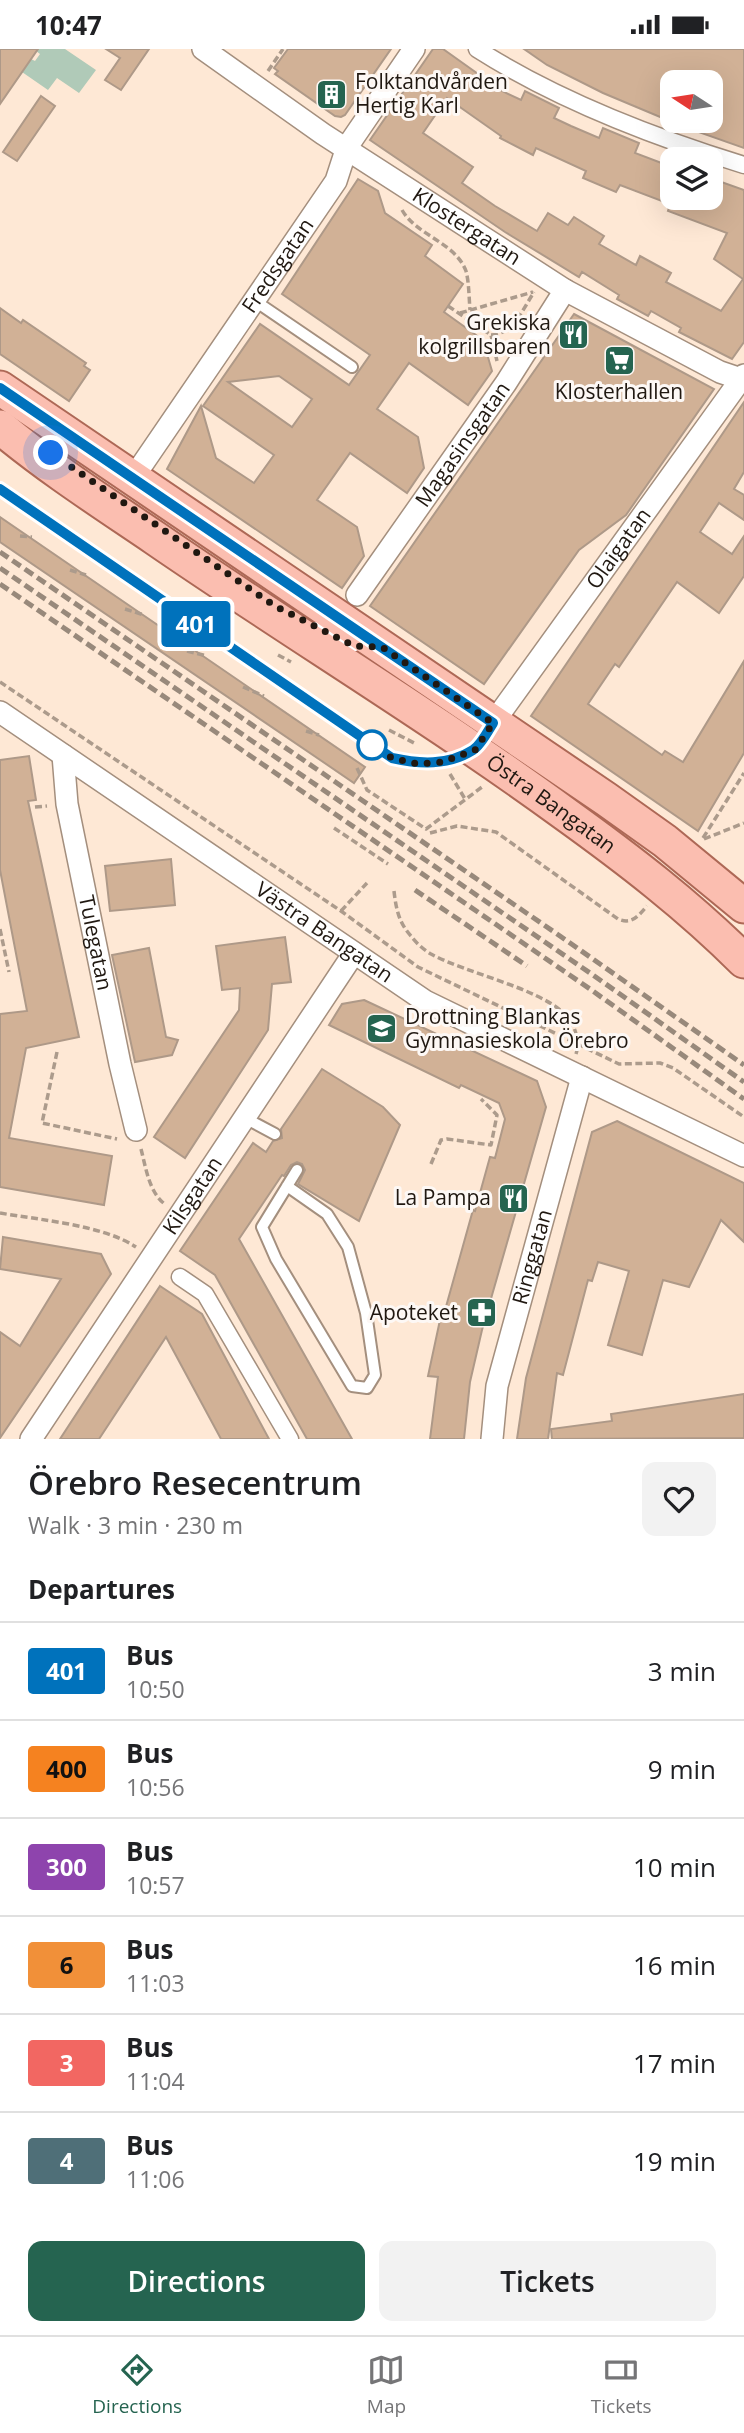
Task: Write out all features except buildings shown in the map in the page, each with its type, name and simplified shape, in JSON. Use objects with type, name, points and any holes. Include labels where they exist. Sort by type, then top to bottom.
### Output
[{"type":"main road","name":"Östra Bangatan","points":[[7,407],[133,478],[382,647],[663,886],[744,961]]},
{"type":"main road","name":"Östra Bangatan","points":[[7,407],[47,466],[243,599],[656,834],[744,906]]},
{"type":"street","name":"Klostergatan","points":[[203,49],[323,134],[347,147],[442,212],[540,284],[565,290],[720,372],[743,378]]},
{"type":"street","name":"Fredsgatan","points":[[133,478],[336,181],[347,147],[414,49]]},
{"type":"street","points":[[477,49],[520,76],[583,104],[744,165]]},
{"type":"street","name":"Magasinsgatan","points":[[357,595],[506,383],[565,290]]},
{"type":"street","name":"Olaigatan","points":[[484,736],[743,378]]},
{"type":"street","name":"Västra Bangatan","points":[[0,712],[425,1001],[744,1156]]},
{"type":"street","name":"Tulegatan","points":[[63,755],[67,804],[120,1064],[138,1137]]},
{"type":"street","name":"Kilsgatan","points":[[31,1439],[354,953]]},
{"type":"street","name":"Ringgatan","points":[[492,1439],[497,1386],[582,1077]]},
{"type":"street","points":[[180,1277],[205,1294],[290,1439]]},
{"type":"lane","points":[[255,301],[352,367]]},
{"type":"lane","points":[[51,453],[286,612]]},
{"type":"lane","points":[[0,489],[392,758],[418,764],[442,762],[484,736]]},
{"type":"lane","points":[[309,623],[354,646],[382,647]]},
{"type":"lane","points":[[245,1118],[275,1134]]},
{"type":"lane","points":[[287,1186],[327,1214],[348,1247],[366,1313],[375,1375],[368,1388],[352,1386],[276,1259],[262,1227],[287,1186],[297,1170]]},
{"type":"path","points":[[257,87],[283,49]]},
{"type":"path","points":[[402,210],[408,221],[457,255],[466,272],[470,310]]},
{"type":"path","points":[[458,313],[540,284]]},
{"type":"path","points":[[448,306],[491,335],[500,334],[510,329],[540,284]]},
{"type":"path","points":[[491,335],[498,364]]},
{"type":"path","points":[[19,536],[32,537]]},
{"type":"path","points":[[70,570],[86,575]]},
{"type":"path","points":[[125,610],[144,615]]},
{"type":"path","points":[[187,651],[206,656]]},
{"type":"path","points":[[278,655],[296,665]]},
{"type":"path","points":[[0,682],[341,911],[418,967],[619,1064],[660,1063],[673,1067],[744,1117]]},
{"type":"path","points":[[243,687],[264,696]]},
{"type":"path","points":[[389,730],[416,744]]},
{"type":"path","points":[[306,731],[319,735]]},
{"type":"path","points":[[357,768],[367,790],[426,829],[465,799]]},
{"type":"path","points":[[744,773],[701,841],[744,823]]},
{"type":"path","points":[[430,833],[457,826],[496,832],[626,922],[638,917],[663,886]]},
{"type":"path","points":[[334,828],[388,864]]},
{"type":"path","points":[[341,911],[367,883]]},
{"type":"path","points":[[394,891],[396,911],[403,926],[419,944],[438,957],[541,998],[556,1007],[569,1018],[579,1046]]},
{"type":"path","points":[[0,929],[9,972]]},
{"type":"path","points":[[57,1052],[42,1123],[138,1137],[148,1179],[160,1201],[180,1215]]},
{"type":"path","points":[[431,1164],[441,1140],[491,1145],[497,1115],[481,1099]]},
{"type":"path","points":[[0,1213],[102,1232],[127,1241],[152,1258]]},
{"type":"green space","points":[[65,49],[96,70],[79,93],[57,78],[48,90],[22,72],[31,59],[35,61],[40,54],[36,51]]},
{"type":"railway","points":[[0,552],[744,1065]]},
{"type":"railway","points":[[0,568],[593,975],[744,1082]]},
{"type":"railway","points":[[0,584],[590,989],[744,1099]]},
{"type":"railway","points":[[415,890],[527,966]]},
{"type":"bus line","name":"401","points":[[0,388],[493,723],[475,750],[442,762],[418,764],[392,758],[0,489]]},
{"type":"place","name":"Folktandvården Hertig Karl","points":[[332,94]]},
{"type":"place","name":"Grekiska kolgrillsbaren","points":[[574,335]]},
{"type":"place","name":"Klosterhallen","points":[[619,360]]},
{"type":"place","name":"Drottning Blankas Gymnasieskola Örebro","points":[[382,1029]]},
{"type":"place","name":"La Pampa","points":[[514,1198]]},
{"type":"place","name":"Apoteket","points":[[481,1313]]},
{"type":"route","points":[[51,453],[275,606],[354,646],[382,647],[493,723],[475,750],[442,762],[418,764],[392,758],[372,745]]}]
